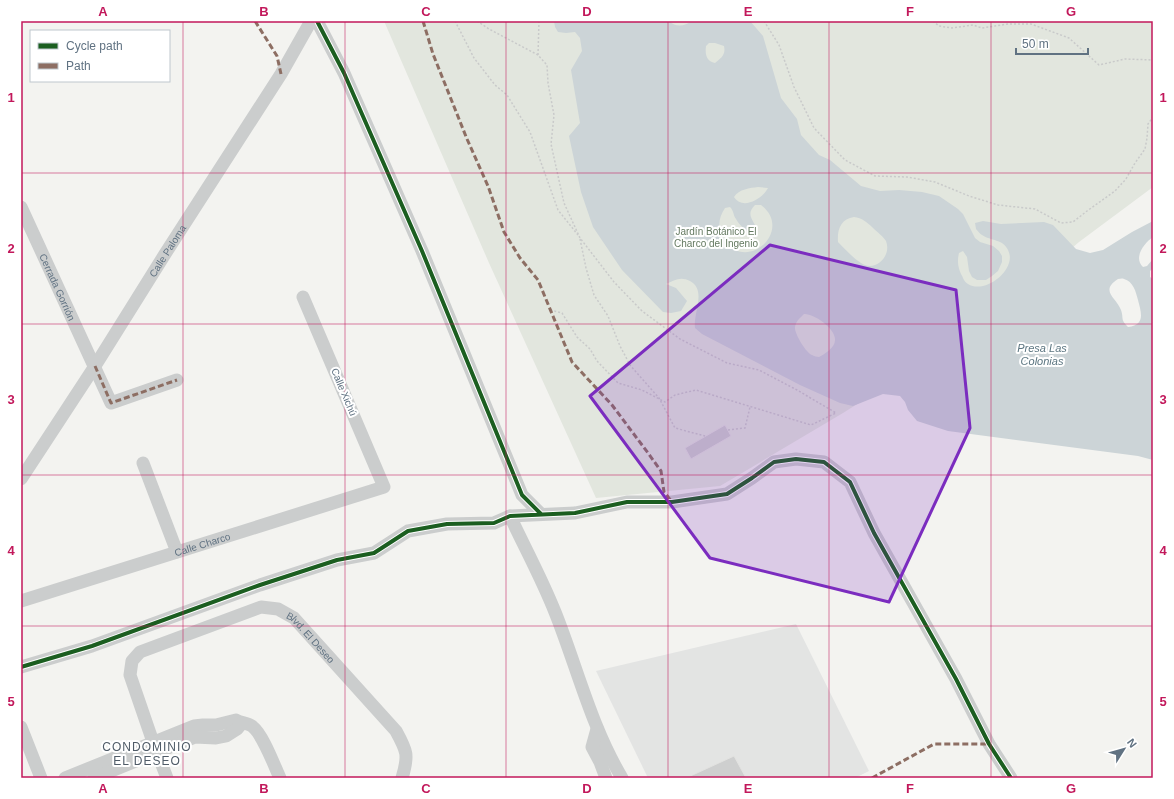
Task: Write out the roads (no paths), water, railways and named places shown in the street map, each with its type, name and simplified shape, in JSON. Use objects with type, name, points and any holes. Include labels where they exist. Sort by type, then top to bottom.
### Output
[{"type":"street","name":"Calle Paloma","points":[[21,479],[95,366],[281,74],[311,21]]},
{"type":"street","points":[[317,21],[344,73],[422,251],[522,495],[541,514]]},
{"type":"street","name":"Cerrada Gorrión","points":[[21,207],[111,403],[177,380]]},
{"type":"street","name":"Calle Xichú","points":[[303,297],[384,487]]},
{"type":"street","points":[[21,667],[92,646],[274,580],[337,560],[374,553],[408,531],[447,524],[494,524],[510,516],[575,513],[627,502],[672,502],[727,494],[774,462],[796,460],[824,462],[850,482],[874,533],[956,679],[989,744],[1011,778]]},
{"type":"street","points":[[143,463],[178,552]]},
{"type":"street","name":"Calle Charco","points":[[21,601],[384,487]]},
{"type":"street","points":[[510,516],[555,612],[597,729],[612,762],[622,778]]},
{"type":"street","name":"Blvd. El Deseo","points":[[155,747],[130,675],[132,661],[140,652],[261,607],[278,609],[294,618],[396,731],[406,749],[406,764],[402,778]]},
{"type":"street","points":[[94,778],[194,726],[216,725],[236,720],[253,726],[260,735],[280,778]]},
{"type":"street","points":[[21,727],[40,778]]},
{"type":"street","points":[[597,729],[592,747],[606,778]]},
{"type":"street","points":[[65,778],[155,747]]},
{"type":"street","points":[[155,747],[167,778]]},
{"type":"water","name":"Presa Las Colonias","points":[[554,21],[669,21],[680,26],[692,21],[750,21],[763,36],[781,98],[797,119],[801,135],[819,155],[830,160],[861,186],[880,191],[899,190],[922,192],[939,196],[963,214],[975,238],[980,242],[993,246],[999,251],[1002,256],[1002,262],[998,271],[986,280],[977,280],[972,277],[969,271],[967,257],[963,251],[959,253],[959,269],[968,284],[983,286],[991,283],[1004,272],[1010,257],[1006,246],[1000,242],[981,235],[976,229],[975,223],[983,221],[1001,224],[1044,222],[1053,225],[1076,249],[1090,253],[1103,250],[1153,221],[1153,237],[1143,247],[1139,255],[1139,259],[1143,267],[1147,266],[1153,259],[1153,268],[1150,271],[1150,277],[1153,279],[1153,460],[1138,456],[948,431],[917,421],[908,410],[905,402],[900,396],[883,394],[853,406],[840,403],[800,385],[702,334],[695,328],[699,296],[698,290],[690,281],[684,279],[678,279],[666,284],[676,288],[687,301],[681,311],[671,313],[663,312],[622,270],[593,227],[581,192],[569,136],[580,123],[571,70],[582,51],[580,38],[575,32],[558,32]],"holes":[[[709,43],[724,46],[724,54],[715,63],[712,62],[707,57],[706,46]],[[758,187],[768,188],[762,196],[752,202],[742,203],[734,197],[736,194],[745,189]],[[755,205],[761,205],[770,215],[772,226],[769,237],[763,245],[753,251],[743,252],[732,248],[723,237],[719,225],[720,218],[725,208],[730,207],[735,218],[744,229],[754,236],[757,232],[751,212]],[[850,218],[860,218],[869,224],[886,241],[887,252],[877,264],[866,266],[852,256],[838,242],[839,229],[843,222]],[[1118,279],[1127,280],[1132,284],[1141,313],[1138,324],[1128,327],[1123,320],[1119,306],[1111,294],[1110,287]],[[804,314],[808,314],[823,322],[828,326],[834,335],[834,345],[819,357],[812,355],[807,351],[796,334],[795,327],[797,321]]]},
{"type":"district","name":"CONDOMINIO EL DESEO","points":[[147,754]]},
{"type":"park label","name":"Jardín Botánico El Charco del Ingenio","points":[[716,236]]}]
